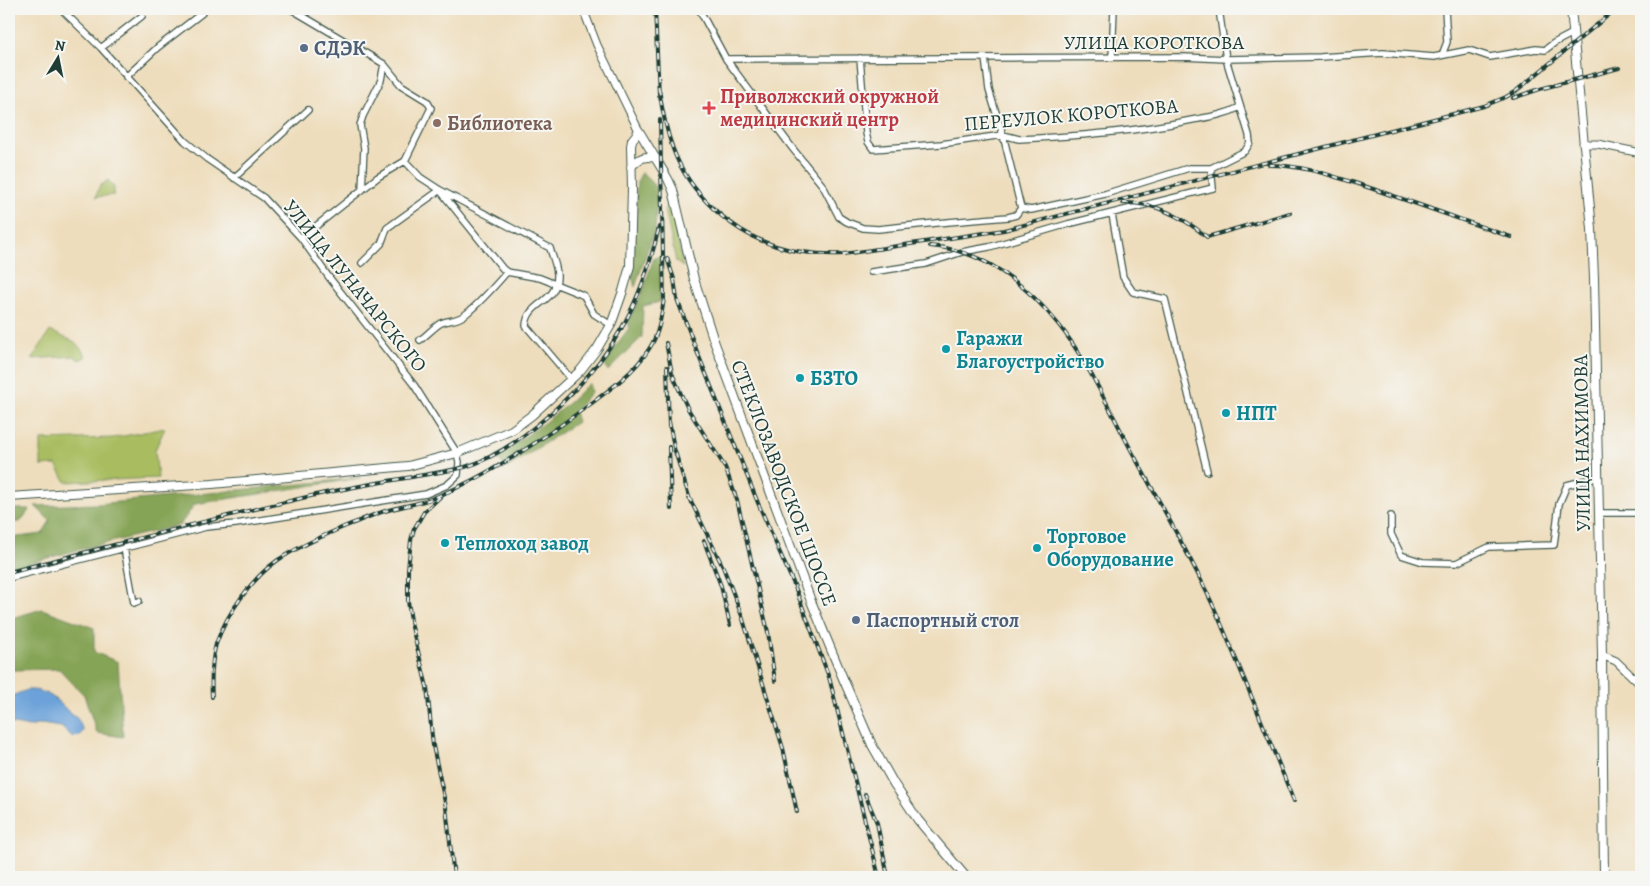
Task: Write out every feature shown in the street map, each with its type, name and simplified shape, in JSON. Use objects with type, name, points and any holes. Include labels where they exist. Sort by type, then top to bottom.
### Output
[{"type":"main road","name":"УЛИЦА НАХИМОВА","points":[[1572,9],[1592,229],[1602,655],[1604,877]]},
{"type":"main road","name":"СТЕКЛОЗАВОДСКОЕ ШОССЕ","points":[[640,131],[671,184],[694,279],[714,341],[811,601],[872,745],[894,784],[918,820],[966,877]]},
{"type":"main road","points":[[9,496],[212,484],[408,466],[457,453],[516,427],[572,380],[591,358],[611,325],[630,266],[632,166],[630,150],[632,140],[640,131]]},
{"type":"main road","points":[[632,166],[643,157],[656,158]]},
{"type":"street","name":"УЛИЦА ЛУНАЧАРСКОГО","points":[[61,9],[101,48],[185,141],[207,159],[264,198],[301,238],[328,276],[414,385],[457,453]]},
{"type":"street","points":[[291,9],[384,64],[401,85],[427,101],[431,108],[405,161],[391,168],[301,238]]},
{"type":"street","points":[[583,9],[597,45],[640,131]]},
{"type":"street","points":[[699,9],[726,59],[823,186],[839,217],[855,226],[863,228],[878,229],[936,222],[1016,216],[1021,208],[1003,135],[989,90],[985,58]]},
{"type":"street","points":[[1112,58],[1114,9]]},
{"type":"street","points":[[1021,208],[1031,210],[1105,194],[1189,168],[1212,168],[1239,155],[1248,148],[1249,136],[1226,59],[1219,9]]},
{"type":"street","points":[[1442,55],[1447,42],[1445,9]]},
{"type":"street","points":[[126,77],[158,47],[202,13]]},
{"type":"street","points":[[101,48],[142,16]]},
{"type":"street","name":"УЛИЦА КОРОТКОВА","points":[[726,59],[1183,57],[1226,59],[1320,57],[1383,53],[1426,57],[1468,50],[1490,57],[1536,49],[1545,50],[1573,33]]},
{"type":"street","name":"ПЕРЕУЛОК КОРОТКОВА","points":[[860,58],[866,133],[868,142],[874,149],[941,144],[1003,135],[1012,138],[1036,138],[1131,130],[1224,114],[1240,107]]},
{"type":"street","points":[[362,190],[364,148],[360,126],[381,80],[384,64]]},
{"type":"street","points":[[234,178],[308,110]]},
{"type":"street","points":[[1584,144],[1598,144],[1641,153]]},
{"type":"street","points":[[405,161],[420,176],[440,190],[550,248],[557,273],[556,284],[552,295],[530,313],[526,319],[526,326],[572,380]]},
{"type":"street","points":[[871,272],[926,264],[962,252],[989,247],[1068,224],[1213,188],[1212,168]]},
{"type":"street","points":[[362,263],[381,244],[387,228],[440,190]]},
{"type":"street","points":[[440,190],[503,269],[507,272],[540,278],[584,296],[594,314],[611,325]]},
{"type":"street","points":[[1112,214],[1123,277],[1133,292],[1165,299],[1207,471]]},
{"type":"street","points":[[420,340],[439,324],[455,320],[466,314],[507,272]]},
{"type":"street","points":[[9,578],[206,527],[426,494],[447,485],[458,475],[459,462],[457,453]]},
{"type":"street","points":[[1391,516],[1392,534],[1401,555],[1423,562],[1456,563],[1489,547],[1554,545],[1559,504],[1566,485],[1598,477]]},
{"type":"street","points":[[1599,513],[1641,513]]},
{"type":"street","points":[[124,548],[134,603],[139,601]]},
{"type":"street","points":[[1602,655],[1616,661],[1641,684]]},
{"type":"green space","points":[[642,172],[658,190],[655,229],[635,287],[631,272],[637,182]]},
{"type":"green space","points":[[108,180],[114,187],[114,195],[96,197],[99,187]]},
{"type":"green space","points":[[671,206],[683,267],[676,262],[665,209]]},
{"type":"green space","points":[[661,256],[660,302],[643,306],[642,337],[608,371],[604,362],[629,328],[629,320],[639,300],[654,258]]},
{"type":"green space","points":[[50,331],[75,342],[86,355],[84,358],[79,360],[74,356],[32,359]]},
{"type":"green space","points":[[589,383],[591,392],[574,412],[577,422],[507,468],[495,457],[532,432],[579,394]]},
{"type":"green space","points":[[165,428],[155,450],[158,478],[66,482],[56,465],[41,466],[41,440],[113,438]]},
{"type":"green space","points":[[9,458],[13,460],[14,485],[9,485]]},
{"type":"green space","points":[[360,478],[195,504],[180,525],[9,569],[9,538],[42,534],[50,521],[35,506],[98,504]]},
{"type":"green space","points":[[9,509],[30,509],[20,522],[9,522]]},
{"type":"green space","points":[[42,609],[94,628],[94,652],[118,662],[123,737],[97,733],[84,695],[59,669],[13,670],[9,674],[9,619]]},
{"type":"water","points":[[27,690],[44,692],[76,717],[83,731],[79,736],[73,737],[61,727],[41,724],[29,727],[9,723],[9,697]]},
{"type":"railway","points":[[655,9],[659,95]]},
{"type":"railway","points":[[659,89],[668,134],[680,165],[690,181],[714,209],[743,231],[759,240],[776,246],[810,253],[844,254],[1004,230],[1484,106],[1516,91],[1616,9]]},
{"type":"railway","points":[[1513,98],[1619,68]]},
{"type":"railway","points":[[212,697],[213,657],[220,633],[241,598],[259,577],[278,560],[294,550],[346,526],[391,509],[436,497],[475,479],[513,457],[602,395],[620,382],[643,358],[657,331],[664,299],[660,120]]},
{"type":"railway","points":[[1269,165],[1302,168],[1334,176],[1511,237]]},
{"type":"railway","points":[[1123,203],[1146,205],[1168,212],[1188,223],[1207,237],[1290,213]]},
{"type":"railway","points":[[9,572],[258,508],[364,485],[458,469],[488,458],[530,431],[549,415],[590,374],[606,353],[620,331],[643,283],[659,227]]},
{"type":"railway","points":[[930,246],[967,254],[985,262],[1017,283],[1046,310],[1078,352],[1097,384],[1206,591],[1294,801]]},
{"type":"railway","points":[[667,258],[674,279],[677,299],[696,349],[758,503],[795,587],[829,677],[879,877]]},
{"type":"railway","points":[[666,343],[672,373],[681,394],[688,409],[725,467],[737,500],[768,632],[775,681]]},
{"type":"railway","points":[[667,367],[669,427]]},
{"type":"railway","points":[[669,421],[674,448],[691,503]]},
{"type":"railway","points":[[669,447],[671,509]]},
{"type":"railway","points":[[440,497],[424,512],[414,529],[408,569],[408,601],[412,627],[427,687],[433,746],[446,807],[454,877]]},
{"type":"railway","points":[[689,497],[723,567],[742,616],[783,748],[797,812]]},
{"type":"railway","points":[[704,541],[721,586],[730,625]]},
{"type":"railway","points":[[865,794],[877,823],[888,877]]},
{"type":"place","name":"СДЭК","points":[[304,48]]},
{"type":"place","name":"Приволжский окружной медицинский центр","points":[[709,108]]},
{"type":"place","name":"Библиотека","points":[[437,123]]},
{"type":"place","name":"Гаражи Благоустройство","points":[[946,349]]},
{"type":"place","name":"БЗТО","points":[[800,378]]},
{"type":"place","name":"НПТ","points":[[1226,413]]},
{"type":"place","name":"Теплоход завод","points":[[445,543]]},
{"type":"place","name":"Торговое Оборудование","points":[[1037,548]]},
{"type":"place","name":"Паспортный стол","points":[[856,620]]}]
